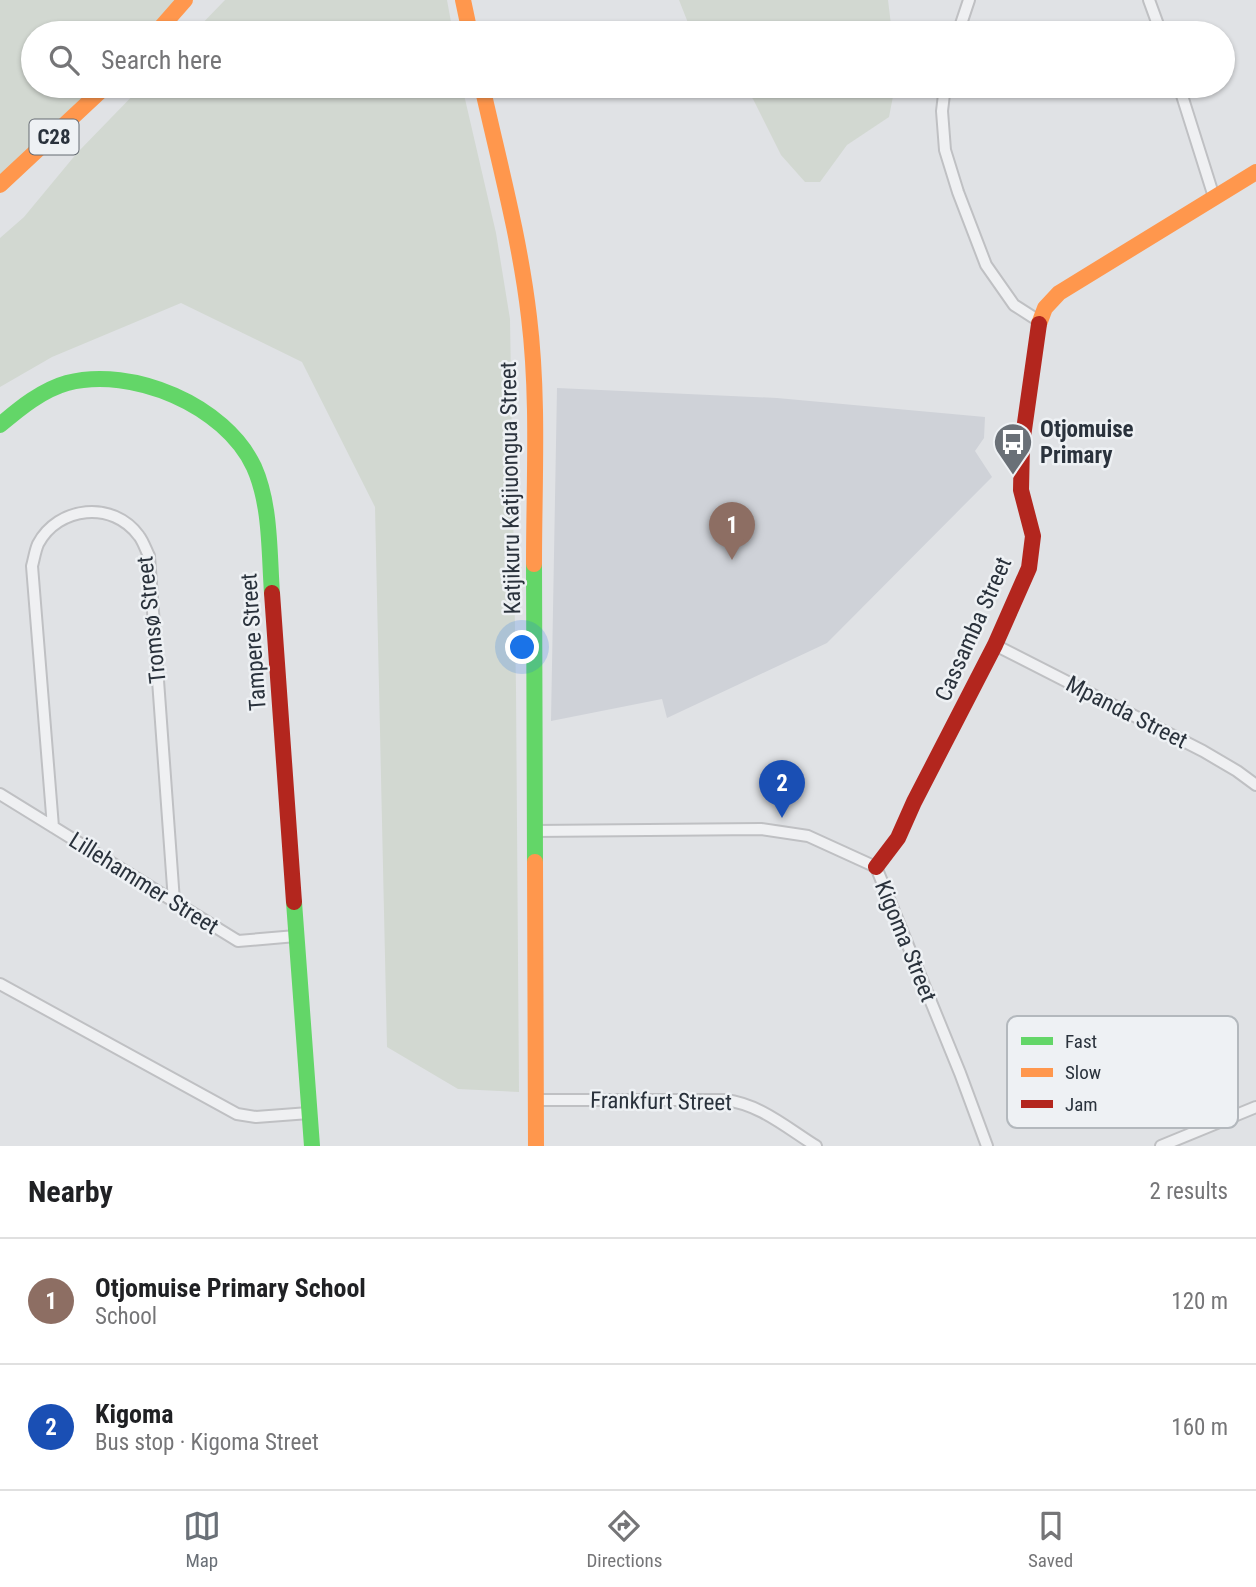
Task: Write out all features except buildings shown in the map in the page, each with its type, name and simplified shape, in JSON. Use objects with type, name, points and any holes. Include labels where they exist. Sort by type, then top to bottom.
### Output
[{"type":"street","points":[[167,21],[186,0]]},
{"type":"street","points":[[463,0],[467,21]]},
{"type":"street","points":[[962,21],[969,0]]},
{"type":"street","points":[[1149,0],[1157,21]]},
{"type":"street","name":"C28","points":[[0,185],[94,98]]},
{"type":"street","name":"Katjikuru Katjiuongua Street","points":[[485,98],[517,242],[529,317],[534,380],[536,1146]]},
{"type":"street","points":[[943,98],[945,150],[986,265],[1014,305],[1039,321]]},
{"type":"street","points":[[1183,98],[1213,197]]},
{"type":"street","name":"Cassamba Street","points":[[876,867],[898,838],[995,645],[1029,568],[1033,536],[1021,490],[1022,444],[1039,321],[1045,308],[1059,293],[1256,172]]},
{"type":"street","name":"Tampere Street","points":[[0,425],[36,395],[69,383],[100,378],[126,381],[160,390],[195,405],[224,428],[250,460],[259,486],[269,549],[312,1146]]},
{"type":"street","name":"Tromsø Street","points":[[53,827],[32,566],[38,544],[51,528],[68,515],[92,511],[112,514],[140,536],[149,556],[174,901]]},
{"type":"street","name":"Mpanda Street","points":[[995,645],[1203,751],[1256,785]]},
{"type":"street","name":"Lillehammer Street","points":[[0,794],[238,941],[296,936]]},
{"type":"street","name":"Kigoma Street","points":[[534,831],[761,829],[808,836],[876,867],[987,1146]]},
{"type":"street","points":[[0,984],[237,1114],[256,1117],[309,1113]]},
{"type":"street","name":"Frankfurt Street","points":[[536,1100],[743,1102],[756,1107],[816,1146]]},
{"type":"street","points":[[1238,1114],[1256,1107]]},
{"type":"street","points":[[1161,1146],[1205,1128]]},
{"type":"shaded area","points":[[0,0],[184,0],[164,21],[21,21],[21,98],[91,98],[0,183]]},
{"type":"shaded area","points":[[225,0],[447,0],[451,21],[205,21]]},
{"type":"shaded area","points":[[679,0],[888,0],[891,21],[687,21]]},
{"type":"shaded area","points":[[130,98],[465,98],[496,233],[510,319],[519,1092],[458,1089],[387,1047],[375,507],[302,362],[181,303],[52,357],[0,387],[0,238],[24,217],[77,153]]},
{"type":"shaded area","points":[[893,98],[889,117],[847,145],[820,182],[805,182],[781,155],[753,99]]},
{"type":"shaded area","points":[[557,388],[777,398],[985,417],[984,438],[975,451],[992,477],[827,643],[667,718],[662,699],[551,721]]},
{"type":"traffic: fast","points":[[0,425],[49,390],[67,383],[93,379],[120,380],[147,386],[174,395],[199,409],[222,425],[240,445],[260,482],[266,513],[272,593]]},
{"type":"traffic: fast","points":[[534,564],[535,862]]},
{"type":"traffic: fast","points":[[294,902],[312,1146]]},
{"type":"traffic: slow","points":[[167,21],[185,0]]},
{"type":"traffic: slow","points":[[463,0],[467,21]]},
{"type":"traffic: slow","points":[[0,185],[93,98]]},
{"type":"traffic: slow","points":[[485,98],[515,230],[529,317],[535,410],[534,564]]},
{"type":"traffic: slow","points":[[1039,324],[1045,308],[1059,293],[1256,172]]},
{"type":"traffic: slow","points":[[535,862],[536,1146]]},
{"type":"traffic: jam","points":[[876,867],[898,838],[995,645],[1029,568],[1033,536],[1021,490],[1022,444],[1039,324]]},
{"type":"traffic: jam","points":[[272,593],[294,902]]},
{"type":"place","name":"Otjomuise Primary","points":[[1013,476]]},
{"type":"place","name":"Otjomuise Primary School","points":[[732,560]]},
{"type":"place","name":"Kigoma","points":[[782,818]]}]
